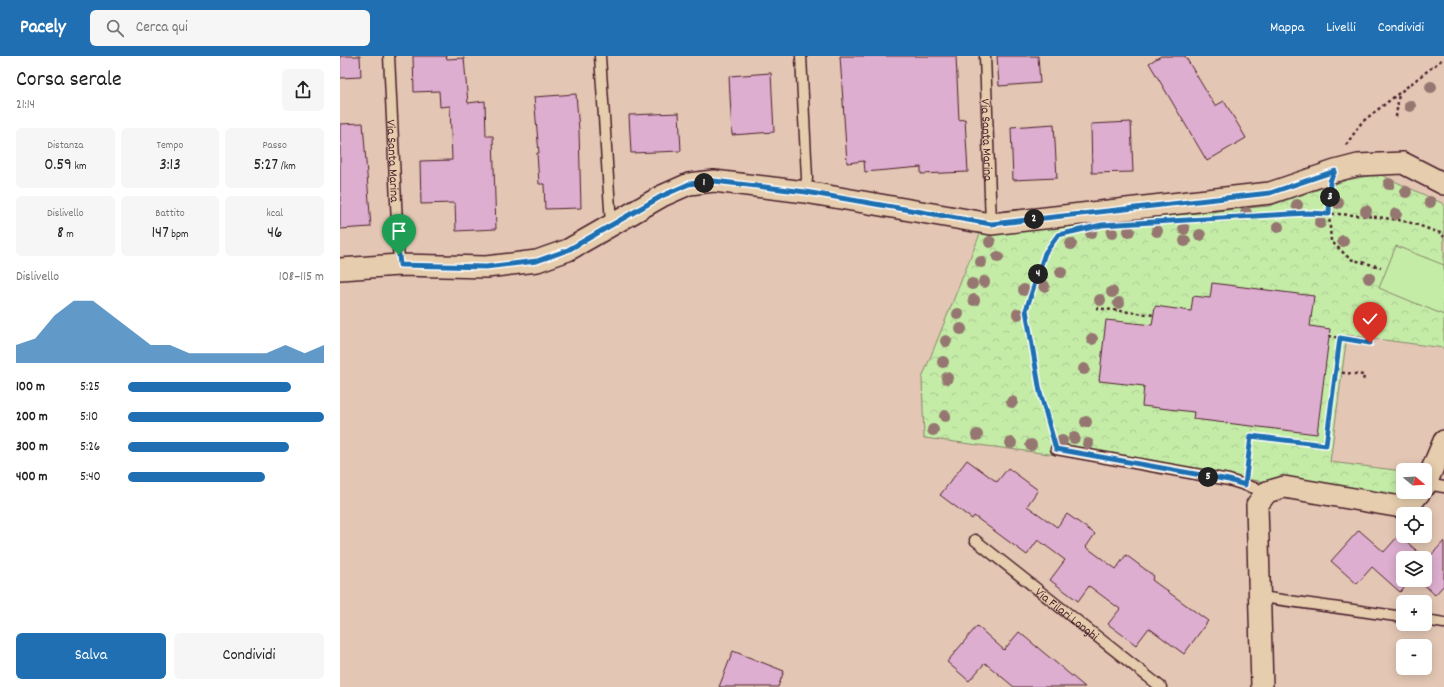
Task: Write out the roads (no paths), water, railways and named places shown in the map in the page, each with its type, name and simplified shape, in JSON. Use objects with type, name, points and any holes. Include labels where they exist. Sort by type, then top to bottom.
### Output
[{"type":"street","points":[[340,269],[400,265],[486,267],[537,261],[568,250],[662,196],[689,184],[714,181],[806,192],[991,224],[1270,193],[1335,171],[1358,165],[1403,163],[1444,184]]},
{"type":"street","points":[[1432,478],[1444,441]]},
{"type":"street","points":[[1262,687],[1257,505],[1267,492],[1284,487],[1407,508],[1416,499]]},
{"type":"lane","name":"Via Santa Marina","points":[[389,56],[400,265]]},
{"type":"lane","points":[[600,56],[612,224]]},
{"type":"lane","points":[[801,56],[807,178],[806,192]]},
{"type":"lane","name":"Via Santa Marina","points":[[985,56],[991,224]]},
{"type":"lane","points":[[1056,449],[1229,480],[1267,492]]},
{"type":"lane","name":"Via Filari Longhi","points":[[975,540],[1161,687]]},
{"type":"lane","points":[[1260,597],[1396,616]]},
{"type":"lane","points":[[1432,621],[1444,623]]}]
